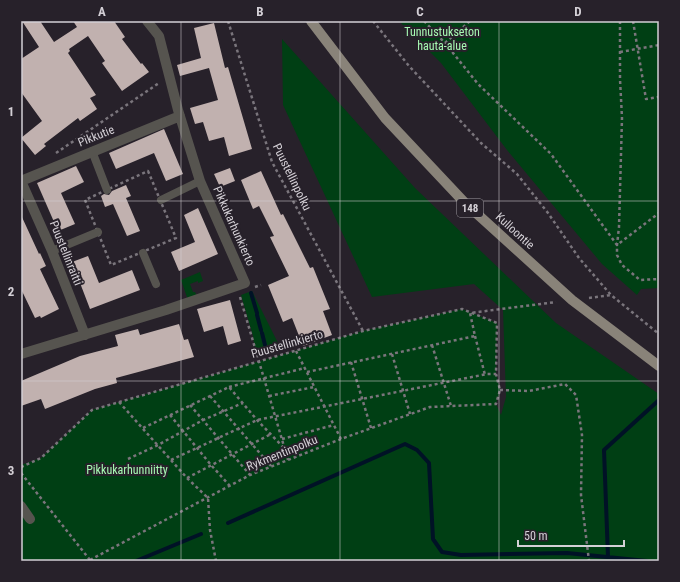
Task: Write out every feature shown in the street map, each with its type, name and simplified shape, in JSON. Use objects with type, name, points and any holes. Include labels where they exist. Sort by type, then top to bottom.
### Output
[{"type":"main road","name":"Kulloontie","points":[[311,21],[385,118],[464,202],[572,300],[659,366]]},
{"type":"street","name":"Pikkukarhunkierto","points":[[85,336],[245,283],[200,181],[180,116],[159,36],[146,21]]},
{"type":"street","name":"Pikkutie","points":[[21,181],[180,116]]},
{"type":"street","name":"Puustellinraitti","points":[[21,181],[52,251],[85,336]]},
{"type":"street","points":[[21,354],[85,336]]},
{"type":"street","points":[[21,506],[30,519]]},
{"type":"lane","points":[[92,151],[107,190]]},
{"type":"lane","points":[[161,200],[200,181]]},
{"type":"lane","points":[[52,251],[98,232]]},
{"type":"lane","points":[[144,253],[156,284]]},
{"type":"path","name":"Puustellinpolku","points":[[228,21],[272,162],[363,332]]},
{"type":"path","points":[[373,21],[409,66],[481,143],[517,174],[548,213],[579,258],[611,295],[659,334]]},
{"type":"path","points":[[424,21],[445,43],[478,84],[551,154],[617,246]]},
{"type":"path","points":[[445,43],[470,21]]},
{"type":"path","points":[[620,21],[622,118],[617,255],[622,265],[640,280],[659,279]]},
{"type":"path","points":[[633,21],[639,49],[646,99],[659,96]]},
{"type":"path","points":[[620,52],[659,45]]},
{"type":"path","points":[[52,156],[159,83]]},
{"type":"path","points":[[148,171],[161,200],[176,238],[144,253],[111,265],[85,200],[148,171]]},
{"type":"path","points":[[617,246],[659,213]]},
{"type":"path","points":[[239,292],[288,460]]},
{"type":"path","points":[[485,375],[470,312],[611,295]]},
{"type":"path","name":"Puustellinkierto","points":[[21,467],[41,458],[92,410],[363,332],[462,309],[496,323],[496,374],[500,390],[496,404]]},
{"type":"path","points":[[307,372],[475,336]]},
{"type":"path","points":[[432,345],[451,406]]},
{"type":"path","points":[[296,351],[341,439]]},
{"type":"path","points":[[392,354],[410,414]]},
{"type":"path","points":[[351,362],[371,428]]},
{"type":"path","points":[[143,428],[229,387],[305,368]]},
{"type":"path","points":[[171,460],[257,420],[496,374]]},
{"type":"path","points":[[500,390],[529,391],[565,384],[576,395],[582,435],[581,495],[589,561]]},
{"type":"path","points":[[229,387],[257,420],[285,448]]},
{"type":"path","points":[[269,396],[314,387]]},
{"type":"path","points":[[210,396],[271,466]]},
{"type":"path","points":[[119,402],[186,478],[208,498],[210,530],[216,561]]},
{"type":"path","points":[[128,459],[158,445],[203,420],[243,403]]},
{"type":"path","name":"Rykmentinpolku","points":[[89,560],[250,475],[341,439],[430,407],[496,404]]},
{"type":"path","points":[[190,405],[250,475]]},
{"type":"path","points":[[170,415],[230,486]]},
{"type":"path","points":[[282,439],[334,425]]},
{"type":"path","points":[[186,478],[271,434]]},
{"type":"path","points":[[21,473],[89,560]]},
{"type":"green space","name":"Tunnustukseton hauta-alue","points":[[399,21],[659,21],[659,288],[641,289],[637,295],[602,264],[507,150],[441,63]]},
{"type":"green space","name":"Pikkukarhunniitty","points":[[282,39],[415,188],[556,323],[659,394],[659,561],[21,561],[21,465],[41,458],[92,410],[363,331],[462,309],[497,323],[496,374],[500,390],[496,404],[501,415],[506,397],[503,310],[474,284],[372,297],[283,105]]},
{"type":"green space","points":[[200,272],[203,281],[190,284],[193,292],[195,292],[197,296],[188,300],[181,280]]},
{"type":"green space","points":[[252,291],[278,343],[255,350],[253,336],[241,295]]},
{"type":"building","points":[[22,21],[40,21],[54,42],[77,27],[73,21],[114,21],[125,37],[122,39],[149,72],[122,91],[102,63],[105,61],[88,36],[69,49],[70,51],[68,53],[96,95],[90,98],[97,109],[80,121],[78,118],[44,144],[46,146],[35,155],[21,138],[42,121],[21,92],[21,59],[39,47]]},
{"type":"building","points":[[214,23],[225,68],[228,67],[252,149],[229,156],[224,137],[209,141],[203,122],[195,124],[190,108],[218,100],[209,68],[180,76],[177,65],[201,58],[194,28]]},
{"type":"building","points":[[164,129],[183,174],[166,181],[154,153],[116,169],[109,153]]},
{"type":"building","points":[[76,166],[84,182],[61,193],[75,224],[58,231],[37,183]]},
{"type":"building","points":[[230,168],[235,181],[220,187],[214,174]]},
{"type":"building","points":[[261,171],[281,215],[283,214],[310,268],[313,267],[330,309],[323,311],[332,335],[303,346],[292,318],[283,322],[268,285],[289,276],[270,237],[274,236],[259,206],[253,209],[241,180]]},
{"type":"building","points":[[126,185],[131,196],[126,198],[140,231],[127,236],[113,204],[105,207],[101,196],[104,194],[109,195],[112,191]]},
{"type":"building","points":[[198,208],[218,254],[179,271],[171,252],[195,242],[184,215]]},
{"type":"building","points":[[21,215],[46,266],[40,269],[59,309],[41,318],[40,316],[35,318],[21,289]]},
{"type":"building","points":[[88,256],[99,283],[132,270],[140,290],[90,309],[72,262]]},
{"type":"building","points":[[230,300],[241,341],[228,345],[223,326],[204,332],[197,309]]},
{"type":"building","points":[[179,324],[184,340],[188,339],[194,357],[116,378],[117,383],[95,389],[45,409],[41,399],[21,406],[21,381],[80,356],[118,346],[115,335],[138,329],[140,335]]},
{"type":"waterway","points":[[251,293],[257,313]]},
{"type":"waterway","points":[[257,315],[261,330]]},
{"type":"waterway","points":[[262,333],[265,345]]},
{"type":"waterway","points":[[608,557],[604,450],[659,400]]},
{"type":"waterway","points":[[228,523],[405,444],[417,450],[429,463],[433,539],[442,552],[461,555],[567,553],[647,561]]},
{"type":"waterway","points":[[136,561],[201,534]]}]
